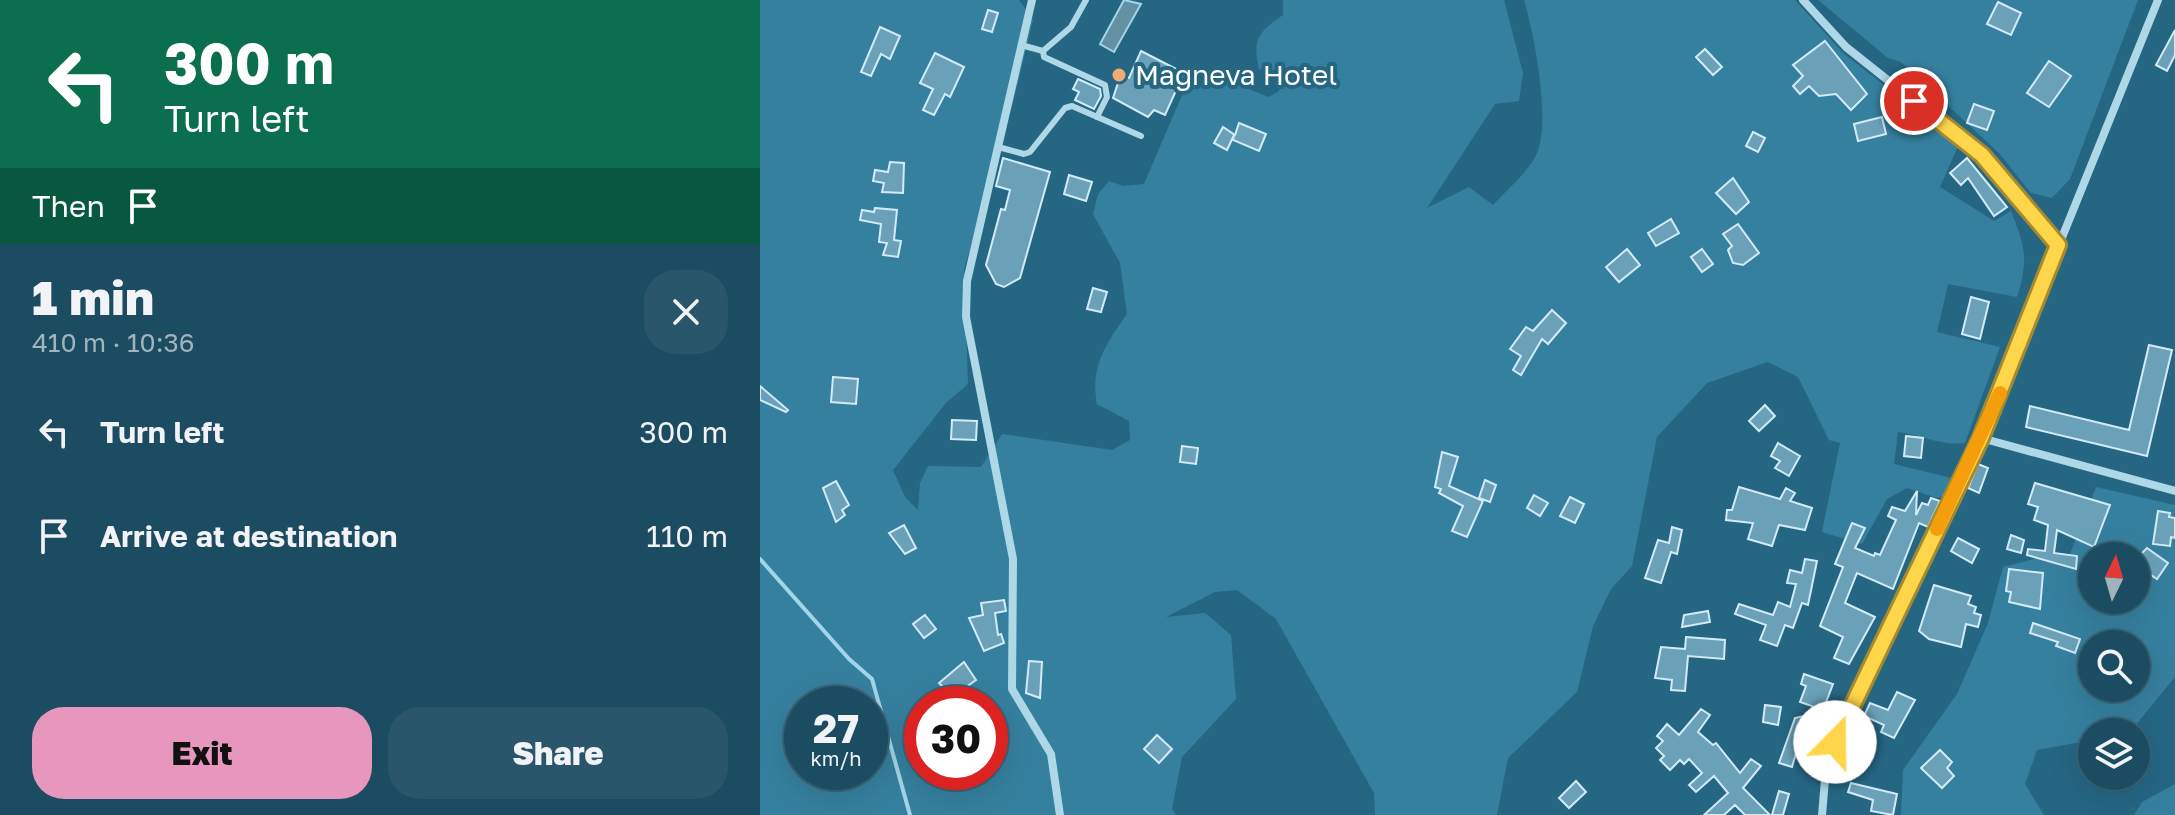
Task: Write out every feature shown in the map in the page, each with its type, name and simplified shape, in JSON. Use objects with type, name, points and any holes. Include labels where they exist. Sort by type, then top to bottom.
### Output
[{"type":"street","points":[[1032,0],[967,281],[966,317],[1013,559],[1012,689],[1051,754],[1060,815]]},
{"type":"street","points":[[1803,0],[1846,47],[1982,155],[2058,245]]},
{"type":"street","points":[[1822,815],[1826,768],[1845,717],[1981,438],[2158,0]]},
{"type":"street","points":[[1981,438],[2175,491]]},
{"type":"lane","points":[[1043,51],[1071,27],[1086,0]]},
{"type":"lane","points":[[1021,45],[1043,51]]},
{"type":"lane","points":[[1043,51],[1044,57],[1105,85],[1107,97],[1097,117]]},
{"type":"lane","points":[[998,147],[1024,154],[1030,152],[1065,108],[1072,106],[1141,136]]},
{"type":"shaded area","points":[[760,0],[1019,0],[1033,20],[1013,103],[964,269],[968,384],[946,403],[893,470],[905,497],[918,510],[920,483],[928,466],[981,467],[1002,434],[1112,450],[1130,440],[1129,421],[1097,404],[1095,390],[1098,367],[1106,346],[1127,314],[1120,263],[1093,214],[1098,194],[1109,181],[1123,186],[1144,184],[1188,81],[1199,70],[1269,97],[1279,91],[1280,80],[1259,69],[1256,51],[1263,32],[1283,15],[1283,0],[1504,0],[1523,73],[1519,101],[1495,104],[1427,208],[1469,187],[1493,205],[1534,160],[1541,138],[1542,99],[1524,0],[1795,0],[1843,53],[1959,144],[1940,187],[1994,221],[2011,211],[2020,234],[2024,263],[2017,297],[1948,284],[1937,332],[2000,347],[1965,443],[1947,443],[1898,432],[1894,464],[1951,478],[1944,496],[1937,498],[1907,488],[1887,499],[1862,544],[1822,532],[1840,443],[1829,440],[1798,377],[1768,362],[1707,383],[1657,437],[1632,566],[1611,589],[1593,626],[1577,692],[1508,758],[1497,815],[1375,815],[1374,793],[1276,619],[1237,590],[1215,592],[1166,617],[1205,613],[1231,635],[1236,699],[1182,757],[1172,809],[1176,815],[760,815]]},
{"type":"shaded area","points":[[1124,0],[1141,4],[1114,52],[1100,44]]},
{"type":"shaded area","points":[[1818,0],[2138,0],[2070,179],[2052,198],[2031,193],[1999,153],[1901,62],[1888,58]]},
{"type":"shaded area","points":[[2096,487],[2175,505],[2175,677],[2141,718],[2078,718],[2078,743],[2037,750],[2025,784],[2044,815],[1901,815],[1903,770],[1957,694],[1988,623],[2003,567],[2050,555],[2070,554]]},
{"type":"shaded area","points":[[2175,784],[2175,815],[2134,815],[2142,802]]},
{"type":"building","points":[[1998,2],[2021,13],[2011,35],[1987,24]]},
{"type":"building","points":[[988,10],[998,13],[992,32],[982,29]]},
{"type":"building","points":[[880,27],[900,36],[890,59],[881,54],[871,76],[861,72]]},
{"type":"building","points":[[2175,30],[2175,55],[2167,71],[2156,65]]},
{"type":"building","points":[[1825,41],[1867,94],[1851,110],[1836,94],[1819,96],[1809,86],[1800,94],[1793,86],[1803,76],[1793,65]]},
{"type":"building","points":[[1705,49],[1722,67],[1713,75],[1696,57]]},
{"type":"building","points":[[1141,51],[1184,73],[1165,115],[1154,110],[1148,117],[1113,98],[1121,74],[1129,78]]},
{"type":"building","points":[[935,53],[964,67],[950,97],[945,94],[934,115],[923,110],[933,89],[920,83]]},
{"type":"building","points":[[2049,61],[2071,76],[2049,107],[2027,93]]},
{"type":"building","points":[[1078,79],[1100,89],[1101,96],[1094,109],[1075,100],[1079,92],[1073,89]]},
{"type":"building","points":[[1974,104],[1994,111],[1987,130],[1967,123]]},
{"type":"building","points":[[1882,117],[1886,134],[1858,141],[1854,124]]},
{"type":"building","points":[[1239,123],[1266,134],[1259,151],[1233,140],[1234,135],[1227,150],[1214,143],[1223,127],[1235,135]]},
{"type":"building","points":[[1753,132],[1765,138],[1758,152],[1746,146]]},
{"type":"building","points":[[1003,158],[1050,172],[1020,278],[1004,287],[996,284],[986,265],[1001,209],[1005,210],[1010,190],[996,186]]},
{"type":"building","points":[[1967,158],[2007,207],[1994,216],[1968,178],[1961,185],[1950,173]]},
{"type":"building","points":[[890,162],[904,163],[903,193],[882,192],[884,183],[873,181],[875,170],[888,172]]},
{"type":"building","points":[[1069,175],[1092,182],[1086,201],[1064,194]]},
{"type":"building","points":[[1733,178],[1749,202],[1736,214],[1716,193]]},
{"type":"building","points":[[875,208],[897,210],[894,240],[901,241],[898,257],[883,255],[887,243],[879,242],[881,224],[860,220],[862,210],[874,212]]},
{"type":"building","points":[[1671,219],[1679,233],[1656,246],[1648,233]]},
{"type":"building","points":[[1738,224],[1759,253],[1743,265],[1733,263],[1728,250],[1732,246],[1723,234]]},
{"type":"building","points":[[1627,249],[1640,265],[1619,282],[1606,267]]},
{"type":"building","points":[[1702,249],[1713,264],[1702,272],[1691,257]]},
{"type":"building","points":[[1093,288],[1107,292],[1101,312],[1087,309]]},
{"type":"building","points":[[1971,297],[1989,302],[1980,339],[1962,334]]},
{"type":"building","points":[[1552,310],[1566,323],[1548,344],[1542,339],[1521,375],[1513,370],[1521,356],[1510,349],[1526,327],[1533,331]]},
{"type":"building","points":[[2149,345],[2172,350],[2147,456],[2026,427],[2030,406],[2129,430]]},
{"type":"building","points":[[833,377],[858,379],[856,404],[831,402]]},
{"type":"building","points":[[760,386],[788,410],[786,412],[760,400]]},
{"type":"building","points":[[1765,405],[1775,416],[1759,431],[1749,421]]},
{"type":"building","points":[[952,420],[977,421],[976,440],[951,439]]},
{"type":"building","points":[[1906,436],[1923,438],[1921,458],[1904,456]]},
{"type":"building","points":[[1778,443],[1800,456],[1789,476],[1775,468],[1780,461],[1771,456]]},
{"type":"building","points":[[1182,446],[1198,448],[1196,464],[1180,462]]},
{"type":"building","points":[[1442,452],[1458,457],[1449,486],[1483,501],[1467,537],[1452,531],[1463,506],[1439,493],[1441,489],[1435,487]]},
{"type":"building","points":[[1978,464],[1988,468],[1979,493],[1968,488]]},
{"type":"building","points":[[1485,480],[1496,485],[1490,502],[1479,498]]},
{"type":"building","points":[[836,481],[849,505],[842,510],[845,515],[836,522],[823,488]]},
{"type":"building","points":[[2035,483],[2110,505],[2096,542],[2083,542],[2057,530],[2054,553],[2077,556],[2076,569],[2027,555],[2028,549],[2045,551],[2048,525],[2034,520],[2038,507],[2028,504]]},
{"type":"building","points":[[1739,487],[1780,499],[1786,488],[1795,493],[1790,501],[1812,508],[1805,530],[1779,525],[1772,546],[1748,539],[1753,523],[1726,520],[1727,510],[1732,510]]},
{"type":"building","points":[[1917,491],[1916,515],[1922,503],[1928,505],[1931,498],[1940,501],[1928,527],[1919,523],[1893,589],[1857,573],[1845,603],[1875,617],[1849,664],[1834,658],[1843,637],[1820,626],[1843,567],[1835,564],[1852,523],[1865,528],[1855,548],[1874,556],[1875,553],[1880,555],[1896,520],[1888,516],[1892,507],[1905,511]]},
{"type":"building","points":[[1534,495],[1548,503],[1540,516],[1527,508]]},
{"type":"building","points":[[1570,497],[1584,504],[1575,523],[1560,516]]},
{"type":"building","points":[[2158,511],[2170,513],[2169,517],[2175,518],[2175,538],[2171,537],[2170,546],[2153,544]]},
{"type":"building","points":[[904,525],[916,548],[905,554],[889,533]]},
{"type":"building","points":[[1672,527],[1682,530],[1677,554],[1671,552],[1661,583],[1645,578],[1658,540],[1669,543]]},
{"type":"building","points":[[2011,535],[2024,540],[2021,553],[2007,549]]},
{"type":"building","points":[[1958,538],[1979,549],[1972,563],[1951,551]]},
{"type":"building","points":[[2150,550],[2168,563],[2157,579],[2150,574]]},
{"type":"building","points":[[1805,559],[1817,561],[1808,605],[1802,603],[1793,628],[1785,625],[1777,646],[1760,640],[1766,625],[1735,614],[1739,604],[1773,615],[1778,602],[1790,607],[1796,584],[1787,583],[1790,570],[1802,573]]},
{"type":"building","points":[[2009,569],[2043,573],[2040,609],[2009,602],[2011,592],[2006,591]]},
{"type":"building","points":[[1934,585],[1971,596],[1968,604],[1976,607],[1974,613],[1981,615],[1978,627],[1966,624],[1961,647],[1929,639],[1919,631]]},
{"type":"building","points":[[1004,600],[1006,611],[995,613],[998,635],[1001,634],[1004,643],[984,651],[969,618],[983,615],[981,603]]},
{"type":"building","points":[[1708,611],[1710,622],[1682,627],[1684,615]]},
{"type":"building","points":[[925,615],[936,629],[924,638],[913,624]]},
{"type":"building","points":[[2033,623],[2078,638],[2078,645],[2075,653],[2056,646],[2058,642],[2030,633]]},
{"type":"building","points":[[1686,637],[1725,640],[1724,659],[1688,656],[1685,691],[1671,690],[1672,680],[1655,678],[1661,647],[1685,649]]},
{"type":"building","points":[[1029,661],[1042,662],[1040,698],[1026,693]]},
{"type":"building","points":[[964,662],[976,680],[968,686],[942,686],[939,683]]},
{"type":"building","points":[[1804,674],[1833,684],[1823,710],[1800,702],[1806,686],[1801,684]]},
{"type":"building","points":[[1897,692],[1915,700],[1894,738],[1881,732],[1884,725],[1864,716],[1870,703],[1888,710]]},
{"type":"building","points":[[1765,705],[1781,707],[1778,725],[1763,722]]},
{"type":"building","points":[[1701,709],[1710,715],[1698,732],[1713,745],[1716,743],[1740,773],[1751,759],[1761,766],[1743,788],[1770,815],[1745,815],[1735,805],[1724,815],[1704,815],[1728,793],[1714,776],[1696,792],[1689,785],[1702,773],[1689,759],[1684,764],[1680,760],[1670,770],[1660,760],[1664,756],[1656,748],[1663,741],[1657,736],[1667,724],[1679,735]]},
{"type":"building","points":[[1804,716],[1809,734],[1801,736],[1792,767],[1779,763],[1795,718]]},
{"type":"building","points":[[1157,735],[1172,749],[1159,763],[1144,749]]},
{"type":"building","points":[[1940,750],[1952,762],[1947,768],[1954,776],[1942,788],[1921,768]]},
{"type":"building","points":[[1576,781],[1586,792],[1569,808],[1559,798]]},
{"type":"building","points":[[1851,783],[1897,794],[1893,815],[1871,811],[1873,800],[1848,792]]},
{"type":"building","points":[[1779,791],[1789,794],[1783,815],[1772,815]]},
{"type":"waterway","points":[[760,559],[849,659],[872,679],[910,815]]},
{"type":"slow traffic","points":[[1937,529],[2000,393]]},
{"type":"place","name":"Magneva Hotel","points":[[1119,75]]},
{"type":"route","points":[[1835,742],[1981,438],[2058,245],[1982,155],[1914,101]]}]
